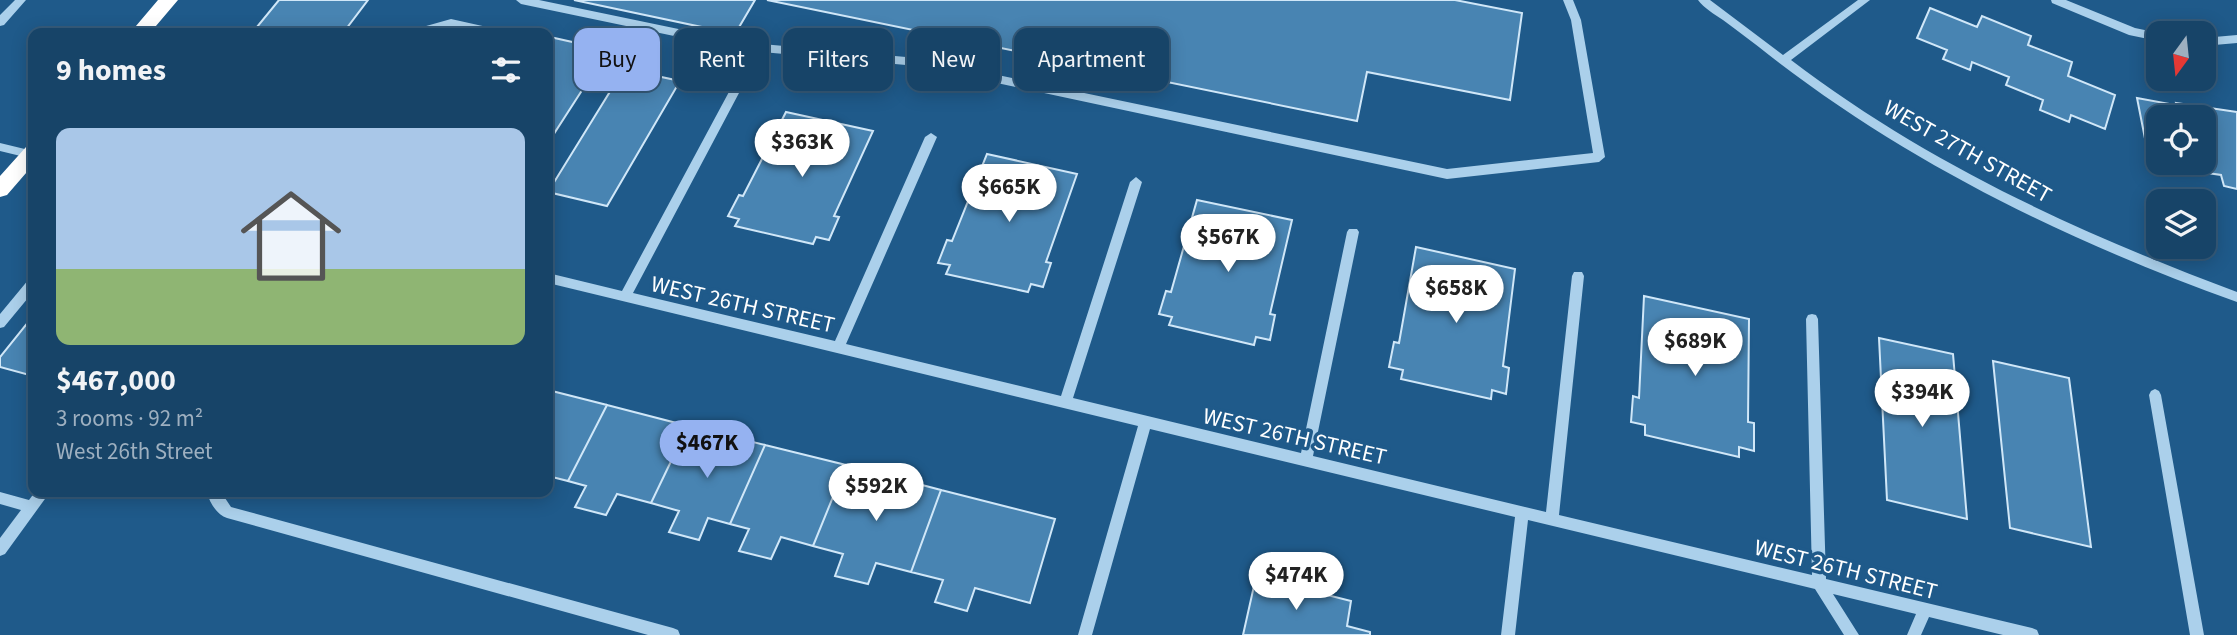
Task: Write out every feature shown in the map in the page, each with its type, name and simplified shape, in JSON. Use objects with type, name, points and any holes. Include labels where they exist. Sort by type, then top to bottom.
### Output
[{"type":"highway","points":[[144,28],[169,0]]},
{"type":"highway","points":[[0,189],[28,158]]},
{"type":"street","points":[[0,22],[21,0]]},
{"type":"street","points":[[521,0],[741,46],[917,62],[1447,174],[1599,158],[1576,20],[1568,0]]},
{"type":"street","name":"WEST 27TH STREET","points":[[1703,0],[1857,114],[1952,170],[2059,225],[2159,269],[2237,298]]},
{"type":"street","points":[[1782,61],[1865,0]]},
{"type":"street","points":[[2056,0],[2133,32],[2146,35]]},
{"type":"street","points":[[434,28],[451,23],[474,28]]},
{"type":"street","points":[[2216,41],[2237,39]]},
{"type":"street","points":[[625,297],[734,93]]},
{"type":"street","points":[[838,348],[931,137]]},
{"type":"street","points":[[0,147],[28,153]]},
{"type":"street","points":[[1065,403],[1136,182]]},
{"type":"street","points":[[1306,460],[1353,232]]},
{"type":"street","points":[[1552,520],[1578,276]]},
{"type":"street","name":"WEST 26TH STREET","points":[[553,279],[2032,635]]},
{"type":"street","points":[[0,323],[28,290]]},
{"type":"street","points":[[1812,319],[1819,584],[1852,635]]},
{"type":"street","points":[[2155,395],[2197,635]]},
{"type":"street","points":[[1085,635],[1145,422]]},
{"type":"street","points":[[0,549],[39,497]]},
{"type":"street","points":[[215,497],[227,512],[673,635]]},
{"type":"street","points":[[0,498],[32,507]]},
{"type":"street","points":[[1508,635],[1522,512]]},
{"type":"street","points":[[1914,635],[1925,609]]},
{"type":"building","points":[[279,0],[368,0],[347,28],[256,28]]},
{"type":"building","points":[[574,0],[755,0],[739,28],[707,28]]},
{"type":"building","points":[[767,0],[1455,0],[1522,13],[1510,100],[1367,72],[1357,121],[1169,82],[1169,28],[1014,28],[1014,51],[1000,48],[1000,28],[907,29]]},
{"type":"building","points":[[1930,8],[1977,27],[1982,16],[2031,36],[2028,45],[2072,62],[2068,76],[2115,95],[2105,129],[2071,115],[2069,122],[2040,110],[2043,100],[2006,85],[2009,77],[1972,62],[1970,70],[1943,59],[1947,50],[1917,38]]},
{"type":"building","points":[[553,38],[574,42],[574,91],[582,91],[553,135]]},
{"type":"building","points":[[660,77],[674,80],[674,91],[607,206],[553,193],[553,184],[610,91],[660,91]]},
{"type":"building","points":[[2137,98],[2170,105],[2146,105],[2146,144]]},
{"type":"building","points":[[2216,109],[2237,112],[2237,189],[2224,186],[2221,175],[2216,174]]},
{"type":"building","points":[[786,112],[873,131],[834,216],[839,217],[829,240],[816,237],[813,244],[735,226],[739,219],[728,216],[739,195],[743,196]]},
{"type":"building","points":[[987,154],[1077,174],[1046,262],[1051,263],[1043,287],[1031,284],[1028,292],[946,274],[950,265],[938,263],[947,240],[952,241]]},
{"type":"building","points":[[1197,200],[1292,220],[1270,314],[1275,315],[1270,340],[1256,337],[1254,345],[1169,325],[1172,317],[1159,314],[1166,291],[1171,292]]},
{"type":"building","points":[[1416,247],[1515,269],[1503,366],[1509,368],[1506,394],[1492,390],[1491,399],[1401,379],[1403,370],[1389,367],[1394,342],[1399,343]]},
{"type":"building","points":[[1644,296],[1749,319],[1748,422],[1754,423],[1754,451],[1739,447],[1739,457],[1645,435],[1645,425],[1631,422],[1633,396],[1639,398]]},
{"type":"building","points":[[28,322],[28,375],[0,367],[0,357]]},
{"type":"building","points":[[1879,338],[1953,354],[1967,519],[1887,500]]},
{"type":"building","points":[[1993,361],[2069,378],[2091,547],[2010,528]]},
{"type":"building","points":[[553,391],[607,405],[568,481],[553,477]]},
{"type":"building","points":[[607,405],[688,426],[651,503],[617,494],[606,515],[575,507],[586,486],[568,481]]},
{"type":"building","points":[[688,426],[765,445],[730,524],[708,518],[699,540],[669,532],[679,511],[651,503]]},
{"type":"building","points":[[765,445],[846,465],[813,546],[781,537],[771,559],[739,551],[749,529],[730,524]]},
{"type":"building","points":[[846,465],[941,490],[911,572],[876,563],[868,584],[835,576],[843,554],[813,546]]},
{"type":"building","points":[[941,490],[1055,519],[1030,603],[975,588],[967,611],[935,602],[943,580],[911,572]]},
{"type":"building","points":[[1256,577],[1351,601],[1347,626],[1370,632],[1370,635],[1243,635]]}]
